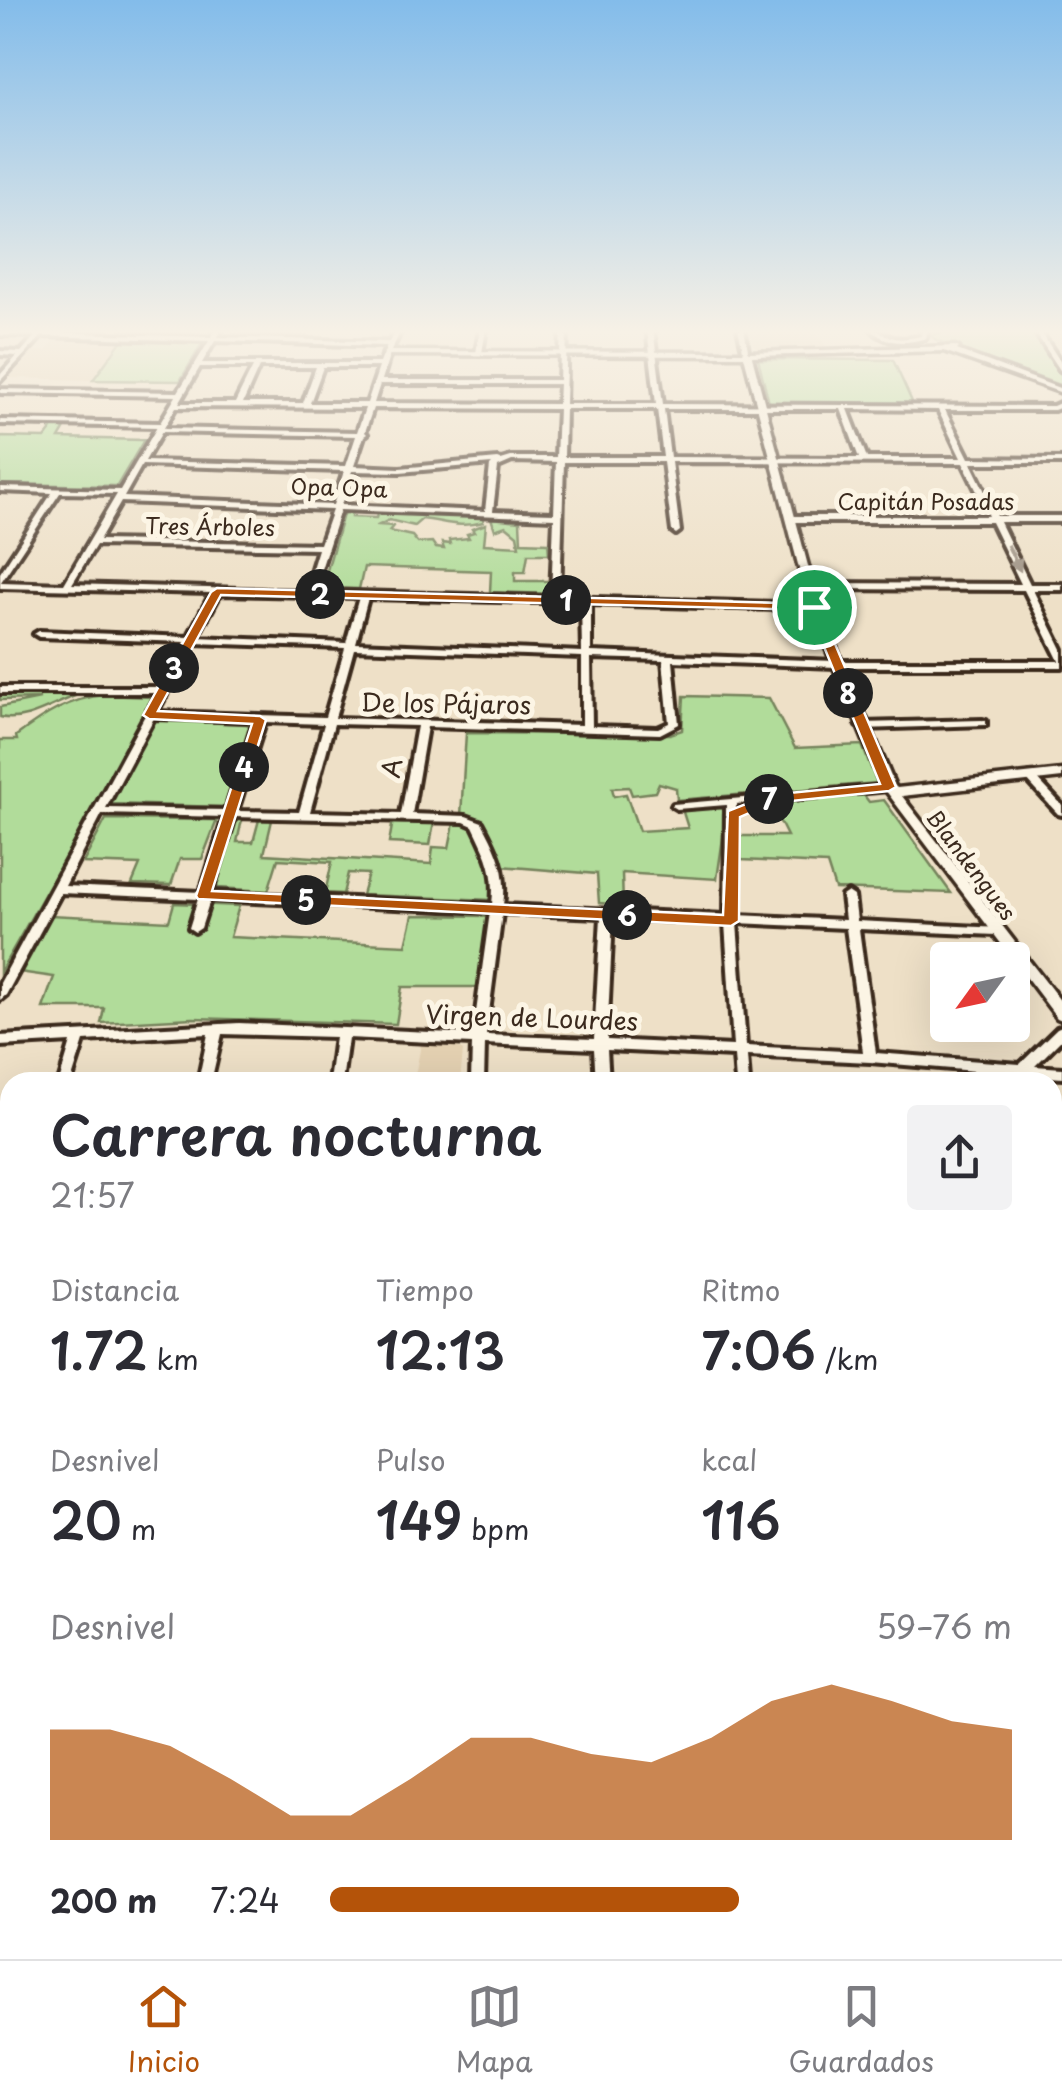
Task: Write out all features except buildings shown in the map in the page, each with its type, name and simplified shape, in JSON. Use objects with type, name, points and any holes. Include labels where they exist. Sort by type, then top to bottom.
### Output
[{"type":"street","points":[[67,586],[165,420]]},
{"type":"street","points":[[308,594],[367,420]]},
{"type":"street","points":[[555,600],[561,420]]},
{"type":"street","points":[[664,420],[676,530]]},
{"type":"street","name":"Blandengues","points":[[766,420],[814,607],[890,790],[1062,1014]]},
{"type":"street","points":[[849,420],[864,460]]},
{"type":"street","points":[[40,634],[836,664],[1062,662],[947,420]]},
{"type":"street","points":[[0,422],[363,434]]},
{"type":"street","points":[[141,463],[416,469],[560,459],[1062,461]]},
{"type":"street","points":[[489,513],[494,466],[498,461]]},
{"type":"street","name":"Opa Opa","points":[[0,488],[557,516]]},
{"type":"street","points":[[58,490],[0,583],[814,607]]},
{"type":"street","name":"Capitán Posadas","points":[[790,519],[1062,520]]},
{"type":"street","name":"Tres Árboles","points":[[94,542],[326,547]]},
{"type":"street","points":[[808,586],[1062,587]]},
{"type":"street","points":[[0,996],[217,592]]},
{"type":"street","points":[[304,814],[364,595]]},
{"type":"street","points":[[586,601],[587,730]]},
{"type":"street","name":"De los Pájaros","points":[[149,715],[654,732],[674,724],[668,658]]},
{"type":"street","points":[[0,690],[162,690]]},
{"type":"street","points":[[195,928],[260,720]]},
{"type":"street","points":[[862,726],[982,723]]},
{"type":"street","name":"A","points":[[406,817],[422,726]]},
{"type":"street","points":[[677,806],[732,808],[769,799],[1062,774]]},
{"type":"street","points":[[1030,777],[1062,812]]},
{"type":"street","points":[[732,808],[731,921],[741,1072]]},
{"type":"street","points":[[99,812],[466,819],[484,831],[500,886],[477,1072]]},
{"type":"street","points":[[56,889],[996,931]]},
{"type":"street","points":[[848,896],[870,1057]]},
{"type":"street","points":[[601,1072],[607,914]]},
{"type":"street","points":[[207,1072],[216,1029]]},
{"type":"street","name":"Virgen de Lourdes","points":[[0,1041],[216,1029],[738,1050],[1035,1072]]},
{"type":"street","points":[[1020,1072],[1062,1031]]},
{"type":"street","points":[[336,1072],[342,1035]]},
{"type":"street","points":[[67,1072],[79,1037]]},
{"type":"shaded area","points":[[421,1045],[456,1046],[463,1051],[461,1072],[416,1072]]},
{"type":"green space","points":[[53,428],[65,428],[59,438],[144,440],[117,486],[0,484],[0,437],[45,438]]},
{"type":"green space","points":[[352,507],[351,517],[376,518],[379,509],[484,515],[483,522],[467,525],[422,519],[414,526],[389,520],[379,525],[393,526],[389,531],[444,549],[442,543],[469,538],[467,534],[474,532],[472,529],[486,524],[484,544],[519,546],[517,535],[506,526],[495,530],[491,518],[520,521],[521,542],[548,543],[549,554],[528,554],[525,572],[515,572],[515,581],[549,581],[551,594],[490,592],[491,571],[364,567],[359,589],[322,588],[344,511]]},
{"type":"green space","points":[[72,691],[75,696],[38,712],[19,718],[0,717],[0,707],[40,699],[0,700],[0,695]]},
{"type":"green space","points":[[105,695],[151,697],[130,744],[0,972],[0,740],[17,740],[16,736],[58,709]]},
{"type":"green space","points":[[684,696],[769,698],[795,748],[862,745],[877,783],[677,800],[676,788],[659,783],[655,792],[632,795],[629,787],[612,788],[614,796],[626,794],[639,831],[688,828],[682,809],[728,804],[717,879],[622,873],[623,905],[599,903],[597,874],[501,866],[486,826],[461,816],[466,733],[670,734],[682,730]]},
{"type":"green space","points":[[153,720],[247,724],[251,729],[227,807],[109,804]]},
{"type":"green space","points":[[863,794],[869,802],[884,800],[951,893],[835,889],[827,864],[741,860],[738,836],[787,836],[772,806],[776,801]]},
{"type":"green space","points":[[243,815],[237,842],[253,842],[260,816],[273,816],[264,854],[431,864],[433,847],[449,848],[454,823],[467,825],[476,831],[488,851],[493,900],[362,895],[368,874],[348,873],[343,894],[325,893],[332,862],[278,859],[268,891],[218,888],[214,880],[233,819]]},
{"type":"green space","points":[[106,819],[217,820],[202,859],[180,859],[171,885],[132,884],[140,865],[83,863]]},
{"type":"green space","points":[[393,820],[434,822],[430,845],[389,843]]},
{"type":"green space","points":[[174,903],[239,906],[230,937],[406,945],[413,915],[487,916],[479,987],[402,987],[396,1024],[193,1018],[101,1023],[104,1008],[43,1008],[54,977],[19,972],[50,915],[169,921]]},
{"type":"route","points":[[217,592],[814,607],[889,787],[769,799],[733,814],[731,921],[203,896],[260,720],[149,715],[217,592]]}]
